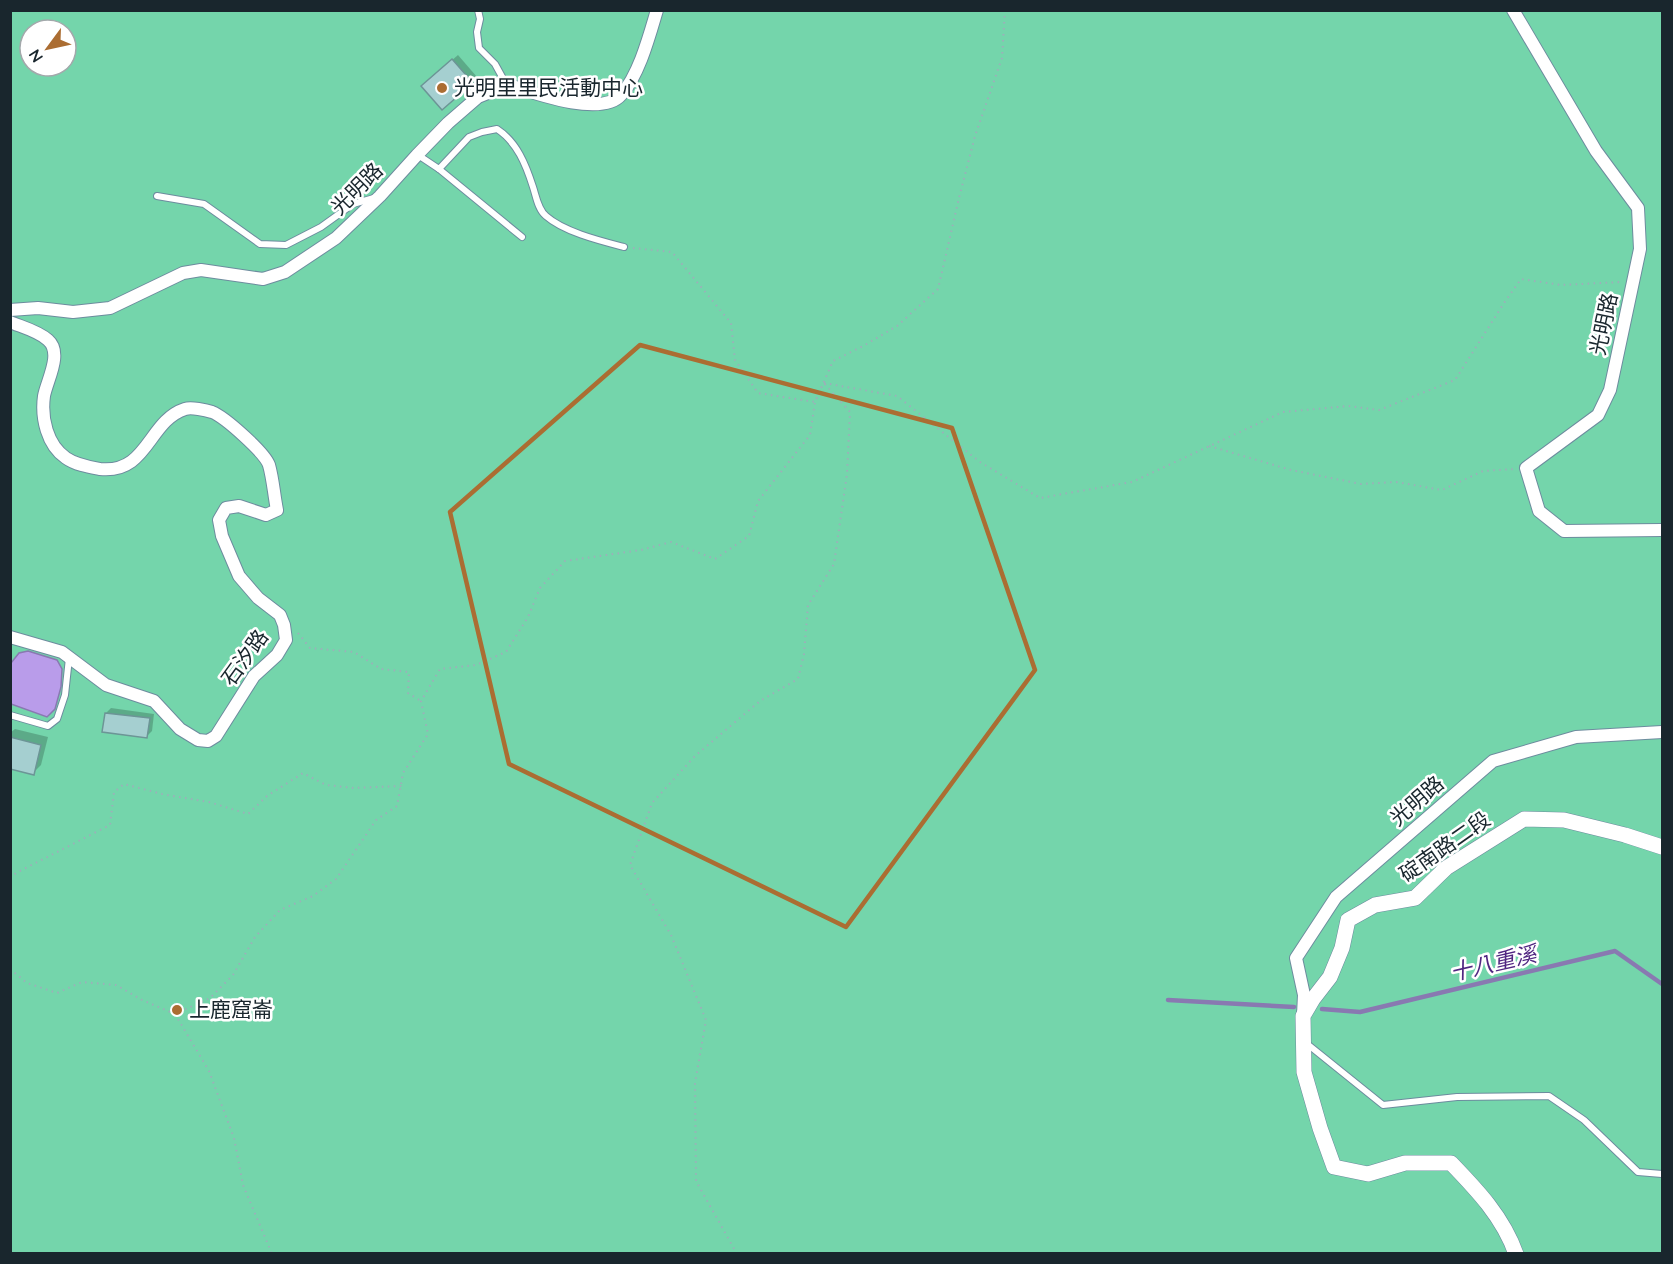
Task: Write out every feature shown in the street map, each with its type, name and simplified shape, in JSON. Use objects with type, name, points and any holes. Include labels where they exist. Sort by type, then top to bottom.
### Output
[{"type":"street","points":[[506,84],[552,99],[608,104],[620,96],[635,74],[657,10]]},
{"type":"street","name":"光明路","points":[[1513,10],[1596,151],[1638,208],[1640,249],[1610,390],[1598,415],[1526,468]]},
{"type":"street","name":"光明路","points":[[10,310],[38,308],[73,312],[110,308],[183,273],[201,270],[263,279],[285,272],[336,238],[380,196],[448,123],[478,97],[506,84]]},
{"type":"street","name":"石汐路","points":[[10,322],[32,330],[49,340],[54,353],[44,396],[44,419],[52,445],[66,459],[87,467],[105,469],[125,467],[140,455],[169,418],[188,408],[213,412],[241,432],[255,447],[268,462],[277,510],[266,515],[239,506],[226,508],[219,520],[222,536],[239,576],[258,598],[280,615],[286,640],[277,655],[254,675],[216,736],[208,741],[198,740],[180,729],[154,701],[106,685],[62,652],[10,637]]},
{"type":"street","points":[[1526,468],[1539,510],[1564,531],[1662,530]]},
{"type":"street","name":"光明路","points":[[1304,1016],[1304,995],[1296,958],[1336,897],[1493,761],[1576,737],[1662,732]]},
{"type":"street","name":"碇南路二段","points":[[1516,1254],[1511,1239],[1485,1198],[1451,1163],[1405,1163],[1368,1174],[1334,1167],[1304,1072],[1304,1016],[1313,999],[1330,977],[1342,948],[1348,920],[1375,905],[1415,898],[1446,868],[1524,819],[1564,820],[1662,847]]},
{"type":"lane","points":[[477,10],[480,19],[477,32],[479,48],[495,64],[506,84]]},
{"type":"lane","points":[[439,169],[469,137],[496,129],[506,135],[524,163],[537,201],[545,216],[566,228],[624,247]]},
{"type":"lane","points":[[417,155],[439,169],[522,237]]},
{"type":"lane","points":[[157,196],[204,204],[260,244],[286,244],[321,227],[353,204],[380,196]]},
{"type":"lane","points":[[10,715],[48,726],[57,719],[65,695],[70,657]]},
{"type":"lane","points":[[1303,1040],[1383,1105],[1457,1097],[1549,1095],[1584,1120],[1638,1172],[1662,1174]]},
{"type":"path","points":[[175,1014],[210,998],[233,975],[255,937],[280,910],[313,896],[336,879],[376,820],[397,806],[403,773],[428,734],[421,701],[440,669],[476,665],[506,652],[528,617],[540,588],[565,561],[641,550],[671,542],[715,559],[749,536],[758,501],[810,435],[815,402],[833,362],[897,326],[938,289],[975,136],[1002,58],[1005,10]]},
{"type":"path","points":[[624,247],[672,252],[731,323],[735,360],[758,393],[815,402]]},
{"type":"path","points":[[824,383],[897,396],[980,462],[1040,498],[1132,482],[1283,412],[1348,406],[1379,410],[1455,380],[1521,279],[1561,285],[1633,281]]},
{"type":"path","points":[[737,1254],[696,1181],[695,1083],[706,1020],[670,935],[630,865],[652,803],[695,756],[760,701],[798,679],[804,654],[808,605],[834,564],[847,474],[850,412],[824,383]]},
{"type":"path","points":[[1209,446],[1290,470],[1361,484],[1396,482],[1442,490],[1483,471],[1526,468]]},
{"type":"path","points":[[284,625],[293,627],[310,648],[354,652],[381,669],[410,672],[408,693],[421,701]]},
{"type":"path","points":[[10,878],[110,825],[114,792],[124,784],[162,794],[209,802],[248,814],[267,796],[303,773],[326,784],[354,788],[402,786]]},
{"type":"path","points":[[10,969],[27,983],[57,993],[82,982],[116,985],[142,1000],[175,1014],[209,1071],[234,1138],[243,1185],[272,1254]]},
{"type":"highlighted area","points":[[640,345],[952,428],[1035,670],[846,927],[509,764],[450,512]]},
{"type":"green space","points":[[11,11],[1662,11],[1662,1253],[11,1253]]},
{"type":"shaded area","points":[[28,651],[57,660],[62,669],[61,687],[55,709],[47,717],[11,704],[11,663],[19,653]]},
{"type":"building","points":[[452,59],[473,83],[442,110],[421,86]]},
{"type":"building","points":[[105,713],[150,718],[147,738],[102,732]]},
{"type":"building","points":[[10,737],[41,745],[34,775],[10,769]]},
{"type":"waterway","name":"十八重溪","points":[[1322,1009],[1360,1012],[1615,951],[1662,984]]},
{"type":"waterway","name":"十八重溪","points":[[1168,1000],[1294,1007]]},
{"type":"place","name":"光明里里民活動中心","points":[[442,88]]},
{"type":"place","name":"上鹿窟崙","points":[[177,1010]]}]
